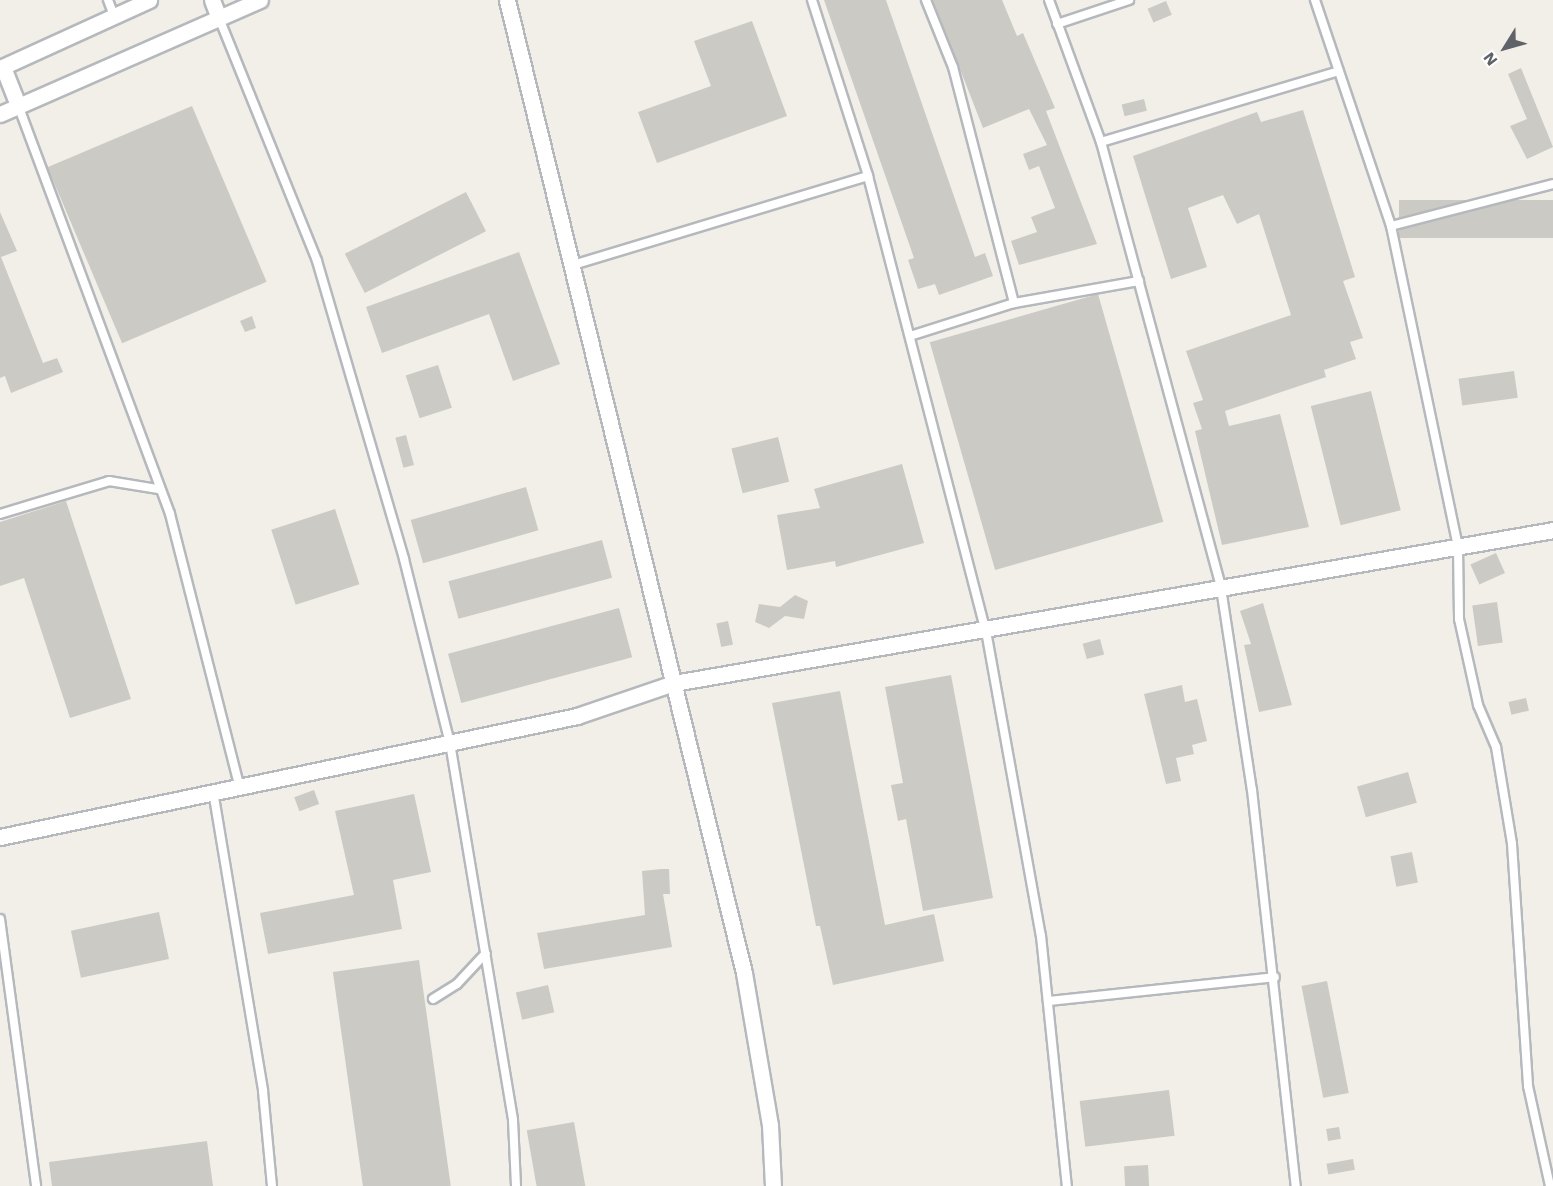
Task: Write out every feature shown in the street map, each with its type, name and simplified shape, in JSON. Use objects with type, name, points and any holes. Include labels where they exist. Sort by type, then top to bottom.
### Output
[{"type":"street","points":[[18,105],[2,68],[149,0]]},
{"type":"street","points":[[212,0],[219,18]]},
{"type":"street","points":[[0,114],[261,0]]},
{"type":"street","points":[[507,0],[744,972],[770,1125],[773,1186]]},
{"type":"street","points":[[0,837],[212,789],[577,716],[674,683],[986,631],[1553,530]]},
{"type":"lane","points":[[108,0],[114,16]]},
{"type":"lane","points":[[812,0],[868,176],[986,631],[1048,1001],[1066,1186]]},
{"type":"lane","points":[[927,0],[953,67],[1014,303]]},
{"type":"lane","points":[[1049,0],[1101,142],[1221,588],[1275,977],[1296,1186]]},
{"type":"lane","points":[[1057,24],[1129,0]]},
{"type":"lane","points":[[1315,0],[1391,226],[1458,546],[1459,619],[1478,705],[1496,747],[1512,844],[1528,1086],[1550,1186]]},
{"type":"lane","points":[[219,18],[317,261],[373,441],[450,743],[513,1120],[516,1186]]},
{"type":"lane","points":[[1101,142],[1339,71]]},
{"type":"lane","points":[[18,105],[158,489],[170,514],[239,784]]},
{"type":"lane","points":[[573,265],[868,176]]},
{"type":"lane","points":[[1391,226],[1553,184]]},
{"type":"lane","points":[[910,336],[1014,303],[1139,281]]},
{"type":"lane","points":[[0,514],[109,481],[158,489]]},
{"type":"lane","points":[[212,789],[263,1091],[272,1186]]},
{"type":"lane","points":[[0,919],[36,1186]]},
{"type":"lane","points":[[433,999],[457,984],[486,953]]},
{"type":"lane","points":[[1048,1001],[1275,977]]},
{"type":"building","points":[[824,0],[886,0],[975,257],[985,253],[993,276],[939,295],[935,284],[918,289],[908,260],[914,258]]},
{"type":"building","points":[[933,0],[1002,0],[1017,36],[1023,33],[1055,108],[1046,111],[1097,244],[1019,265],[1011,241],[1037,232],[1031,217],[1055,208],[1039,166],[1029,170],[1023,154],[1047,145],[1029,109],[983,128]]},
{"type":"building","points":[[1166,1],[1172,15],[1153,23],[1148,9]]},
{"type":"building","points":[[752,21],[787,116],[657,163],[638,112],[711,86],[694,41]]},
{"type":"building","points":[[1521,68],[1553,147],[1527,159],[1510,126],[1527,119],[1508,74]]},
{"type":"building","points":[[1144,99],[1147,111],[1125,116],[1122,105]]},
{"type":"building","points":[[192,106],[267,282],[122,343],[47,167]]},
{"type":"building","points":[[1303,110],[1355,277],[1343,281],[1363,338],[1350,342],[1356,359],[1324,370],[1326,377],[1225,411],[1229,426],[1280,414],[1309,527],[1222,545],[1195,431],[1202,429],[1193,403],[1203,400],[1186,351],[1291,315],[1259,214],[1237,224],[1223,195],[1188,208],[1207,267],[1171,279],[1133,156],[1257,112],[1261,122]]},
{"type":"building","points":[[466,192],[486,231],[365,293],[345,254]]},
{"type":"building","points":[[1399,200],[1553,200],[1553,238],[1399,238]]},
{"type":"building","points":[[0,212],[17,251],[1,257],[43,363],[57,358],[63,372],[11,393],[5,376],[0,378]]},
{"type":"building","points":[[519,252],[560,364],[513,381],[489,314],[382,353],[366,307]]},
{"type":"building","points":[[1098,294],[1163,522],[995,570],[930,342]]},
{"type":"building","points":[[252,316],[256,328],[245,332],[240,321]]},
{"type":"building","points":[[438,365],[452,408],[420,418],[406,376]]},
{"type":"building","points":[[1514,371],[1518,398],[1462,406],[1459,379]]},
{"type":"building","points":[[1371,391],[1401,510],[1341,525],[1311,406]]},
{"type":"building","points":[[406,435],[414,465],[403,468],[395,438]]},
{"type":"building","points":[[778,437],[789,482],[743,493],[731,449]]},
{"type":"building","points":[[902,464],[924,543],[836,567],[835,561],[787,570],[777,515],[820,508],[814,489]]},
{"type":"building","points":[[526,487],[538,530],[423,563],[411,520]]},
{"type":"building","points":[[66,501],[131,699],[70,718],[24,578],[0,586],[0,522]]},
{"type":"building","points":[[335,509],[359,584],[296,605],[271,530]]},
{"type":"building","points":[[602,540],[612,578],[459,619],[448,581]]},
{"type":"building","points":[[1496,553],[1505,573],[1479,584],[1470,564]]},
{"type":"building","points":[[795,595],[808,601],[804,619],[785,616],[769,628],[755,622],[759,604],[780,607]]},
{"type":"building","points":[[1497,602],[1503,643],[1478,646],[1472,605]]},
{"type":"building","points":[[1263,603],[1292,705],[1259,712],[1244,645],[1251,644],[1240,611]]},
{"type":"building","points":[[619,608],[632,657],[461,703],[448,654]]},
{"type":"building","points":[[728,621],[733,644],[721,647],[716,623]]},
{"type":"building","points":[[1100,639],[1104,654],[1087,659],[1083,644]]},
{"type":"building","points":[[951,675],[993,898],[923,911],[906,819],[898,821],[891,785],[903,783],[885,687]]},
{"type":"building","points":[[1182,685],[1185,702],[1197,699],[1207,741],[1192,745],[1194,754],[1176,758],[1181,781],[1166,784],[1144,694]]},
{"type":"building","points":[[840,691],[885,925],[934,914],[944,961],[833,985],[820,926],[816,926],[772,703]]},
{"type":"building","points":[[1526,698],[1529,711],[1511,715],[1508,702]]},
{"type":"building","points":[[1408,772],[1417,803],[1366,817],[1357,787]]},
{"type":"building","points":[[314,790],[319,804],[299,811],[294,797]]},
{"type":"building","points":[[414,794],[431,872],[393,880],[402,929],[268,954],[260,913],[354,895],[335,811]]},
{"type":"building","points":[[1412,852],[1418,882],[1396,887],[1390,856]]},
{"type":"building","points":[[669,869],[670,894],[663,894],[672,947],[544,969],[537,933],[645,915],[642,871]]},
{"type":"building","points":[[159,912],[169,959],[81,978],[71,931]]},
{"type":"building","points":[[419,960],[451,1186],[363,1186],[333,972]]},
{"type":"building","points":[[1327,981],[1349,1093],[1323,1098],[1301,986]]},
{"type":"building","points":[[548,985],[554,1012],[522,1020],[516,992]]},
{"type":"building","points":[[1169,1090],[1175,1136],[1085,1147],[1080,1101]]},
{"type":"building","points":[[574,1122],[585,1186],[537,1186],[527,1130]]},
{"type":"building","points":[[1339,1127],[1341,1139],[1328,1141],[1326,1129]]},
{"type":"building","points":[[207,1141],[213,1186],[52,1186],[49,1162]]},
{"type":"building","points":[[1353,1159],[1355,1170],[1328,1175],[1326,1164]]},
{"type":"building","points":[[1148,1165],[1149,1186],[1125,1186],[1124,1166]]}]
